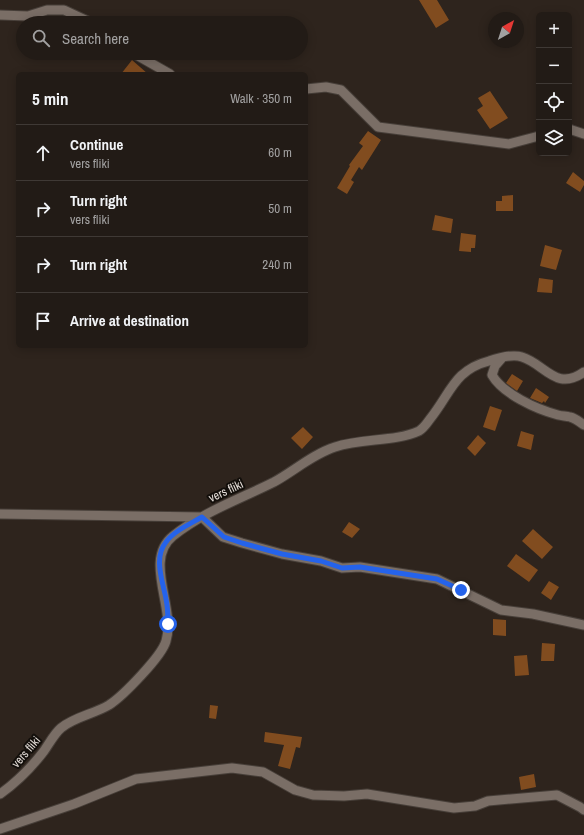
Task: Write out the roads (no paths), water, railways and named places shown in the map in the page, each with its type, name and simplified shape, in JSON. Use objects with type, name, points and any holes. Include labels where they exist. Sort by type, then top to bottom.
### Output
[{"type":"street","points":[[0,15],[28,16],[47,10],[64,10],[77,16]]},
{"type":"street","points":[[142,60],[166,72]]},
{"type":"street","points":[[308,89],[326,87],[341,90],[378,127],[509,144],[536,137]]},
{"type":"street","points":[[572,130],[584,134]]},
{"type":"street","name":"vers fliki","points":[[0,794],[31,767],[61,728],[108,705],[132,686],[166,643],[168,624],[166,601],[160,570],[160,553],[165,542],[173,535],[202,517],[276,481],[333,447],[362,440],[405,436],[422,429],[447,396],[458,378],[470,368],[502,358],[521,357],[548,374],[566,379],[576,378],[584,372]]},
{"type":"street","points":[[502,358],[495,366],[492,375],[497,384],[506,391],[525,401],[559,416],[571,417],[584,425]]},
{"type":"street","points":[[0,514],[202,517],[224,537],[242,543],[282,554],[321,561],[342,568],[360,567],[437,579],[501,610],[533,614],[584,625]]},
{"type":"street","points":[[0,829],[67,806],[136,779],[232,768],[263,772],[295,790],[313,795],[344,796],[367,794],[454,808],[475,806],[488,800],[557,795],[580,806],[584,810]]}]
